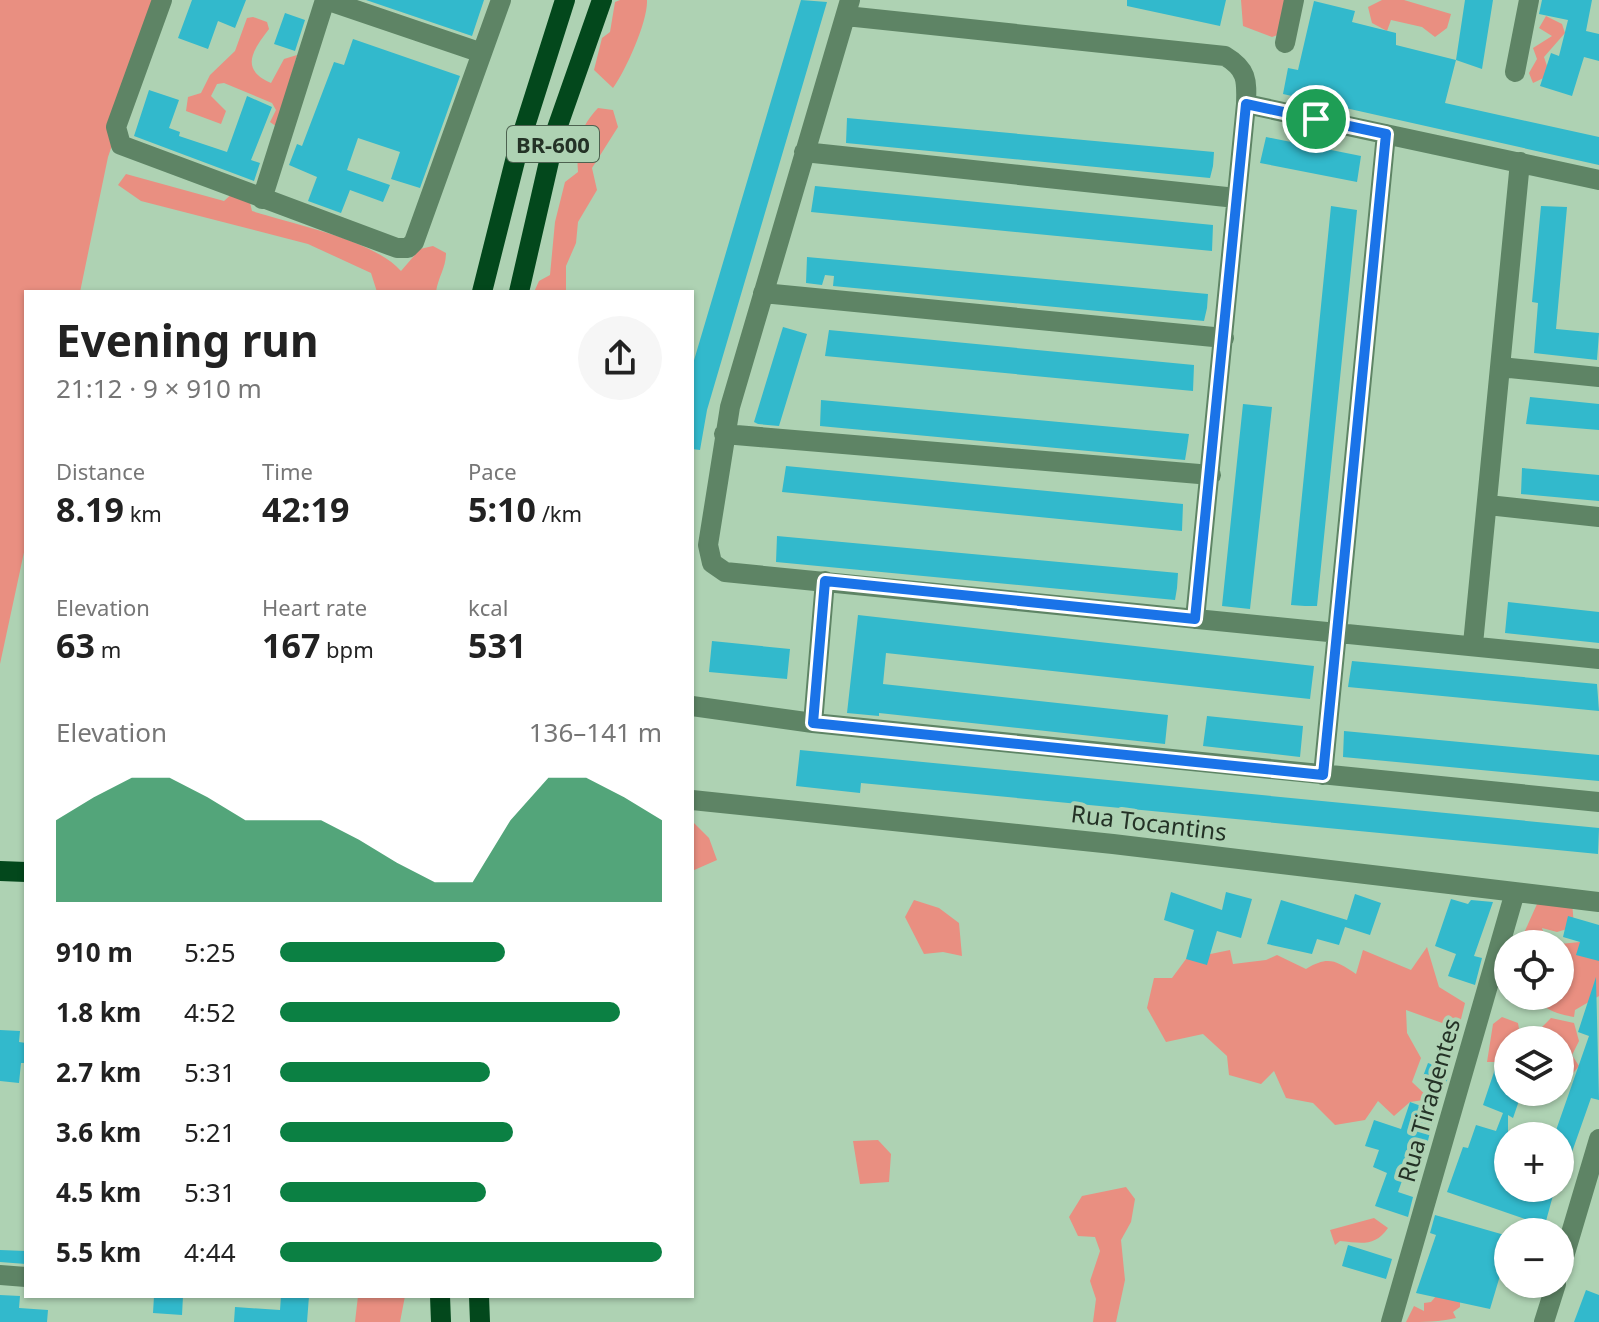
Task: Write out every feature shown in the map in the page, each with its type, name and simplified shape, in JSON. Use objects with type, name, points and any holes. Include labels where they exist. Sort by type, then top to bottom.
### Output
[{"type":"main road","name":"BR-600","points":[[483,290],[519,145],[565,0]]},
{"type":"main road","name":"BR-600","points":[[519,290],[556,131],[602,0]]},
{"type":"main road","points":[[0,871],[24,872]]},
{"type":"main road","points":[[440,1298],[441,1322]]},
{"type":"main road","points":[[479,1298],[480,1322]]},
{"type":"street","points":[[162,0],[116,127],[121,145],[397,248],[408,248],[414,242],[501,0]]},
{"type":"street","points":[[262,199],[326,0],[482,53]]},
{"type":"street","points":[[1285,43],[1294,0]]},
{"type":"street","points":[[1515,72],[1529,0]]},
{"type":"street","points":[[1195,619],[1246,104],[1247,81],[1242,66],[1225,56],[848,8],[724,434],[708,545],[712,563],[725,572],[1195,619],[1473,644],[1599,659]]},
{"type":"street","points":[[1246,104],[1599,180]]},
{"type":"street","points":[[1323,775],[1386,134]]},
{"type":"street","points":[[804,152],[1236,198]]},
{"type":"street","points":[[1473,644],[1520,162]]},
{"type":"street","points":[[763,293],[1224,338]]},
{"type":"street","points":[[1500,367],[1599,377]]},
{"type":"street","points":[[724,434],[1211,475]]},
{"type":"street","points":[[1488,505],[1599,517]]},
{"type":"street","points":[[813,723],[825,581]]},
{"type":"street","points":[[694,706],[813,723],[1599,802]]},
{"type":"street","name":"Rua Tocantins","points":[[694,800],[1113,844],[1599,902]]},
{"type":"street","name":"Rua Tiradentes","points":[[1391,1322],[1515,892]]},
{"type":"street","points":[[1574,1223],[1599,1139]]},
{"type":"street","points":[[0,1275],[24,1277]]},
{"type":"street","points":[[1544,1322],[1552,1298]]},
{"type":"shaded area","points":[[0,0],[162,0],[108,157],[80,290],[24,290],[24,552],[0,664]]},
{"type":"shaded area","points":[[647,0],[635,45],[613,88],[594,70],[602,38],[610,32],[615,2]]},
{"type":"shaded area","points":[[1241,0],[1286,0],[1283,33],[1272,37],[1243,26]]},
{"type":"shaded area","points":[[1382,0],[1404,0],[1451,14],[1447,28],[1435,37],[1422,27],[1391,20],[1387,31],[1372,23],[1368,7]]},
{"type":"shaded area","points":[[1546,16],[1562,24],[1565,33],[1544,57],[1550,75],[1533,83],[1529,73],[1537,59],[1533,48],[1552,36],[1539,28]]},
{"type":"shaded area","points":[[247,18],[267,22],[269,29],[252,59],[255,72],[261,78],[271,83],[284,59],[297,55],[277,127],[270,122],[276,110],[272,103],[224,83],[217,84],[211,96],[226,111],[221,124],[186,111],[188,97],[201,93],[210,75],[235,51]]},
{"type":"shaded area","points":[[598,108],[613,110],[618,127],[592,168],[597,190],[578,222],[576,243],[566,266],[566,290],[535,290],[539,281],[550,275],[555,222],[565,182],[578,172],[580,137]]},
{"type":"shaded area","points":[[126,174],[224,201],[245,182],[252,211],[353,242],[389,260],[401,271],[420,249],[433,246],[446,253],[445,263],[436,290],[376,290],[371,273],[308,244],[141,201],[118,185]]},
{"type":"shaded area","points":[[694,823],[709,838],[717,860],[694,870]]},
{"type":"shaded area","points":[[914,900],[939,908],[959,923],[962,956],[943,952],[924,954],[905,917]]},
{"type":"shaded area","points":[[1572,901],[1574,927],[1525,930],[1537,904]]},
{"type":"shaded area","points":[[1580,942],[1587,958],[1599,954],[1599,996],[1575,1010],[1574,1017],[1550,1010],[1574,1010],[1574,943]]},
{"type":"shaded area","points":[[1427,947],[1439,987],[1465,1003],[1460,1023],[1445,1024],[1406,1010],[1407,1033],[1421,1058],[1412,1082],[1430,1099],[1410,1102],[1394,1116],[1378,1101],[1365,1120],[1335,1125],[1313,1103],[1286,1098],[1274,1071],[1261,1084],[1229,1075],[1227,1056],[1203,1034],[1166,1042],[1147,1008],[1154,978],[1172,978],[1186,959],[1230,950],[1233,964],[1266,960],[1277,955],[1306,969],[1320,962],[1331,961],[1356,974],[1363,950],[1411,970]]},
{"type":"shaded area","points":[[1502,1017],[1518,1026],[1494,1026],[1494,1062],[1487,1062],[1493,1024]]},
{"type":"shaded area","points":[[1551,1018],[1574,1023],[1579,1041],[1574,1051],[1574,1026],[1543,1026]]},
{"type":"shaded area","points":[[878,1140],[891,1154],[889,1182],[860,1184],[853,1141]]},
{"type":"shaded area","points":[[1126,1187],[1135,1199],[1131,1222],[1121,1240],[1125,1280],[1116,1322],[1093,1322],[1096,1299],[1090,1281],[1100,1251],[1095,1237],[1078,1236],[1069,1217],[1082,1196]]},
{"type":"shaded area","points":[[1374,1218],[1388,1228],[1378,1238],[1367,1242],[1340,1241],[1335,1245],[1330,1230]]},
{"type":"shaded area","points":[[1437,1295],[1460,1300],[1460,1307],[1453,1312],[1456,1318],[1406,1322],[1414,1306],[1424,1311],[1424,1303],[1431,1302]]},
{"type":"shaded area","points":[[358,1298],[405,1298],[400,1322],[355,1322]]},
{"type":"building","points":[[192,0],[246,0],[235,28],[218,21],[208,49],[178,38]]},
{"type":"building","points":[[366,0],[484,0],[472,36]]},
{"type":"building","points":[[801,0],[827,2],[707,410],[700,450],[694,449],[694,360]]},
{"type":"building","points":[[1127,0],[1226,0],[1220,26],[1127,6]]},
{"type":"building","points":[[1465,0],[1493,0],[1482,69],[1456,60]]},
{"type":"building","points":[[1542,0],[1592,0],[1586,31],[1599,34],[1599,61],[1584,57],[1572,96],[1540,86],[1551,53],[1559,56],[1568,20],[1539,14]]},
{"type":"building","points":[[1314,1],[1355,11],[1352,22],[1396,33],[1396,45],[1456,60],[1445,103],[1599,137],[1599,165],[1283,94],[1288,68],[1298,70]]},
{"type":"building","points":[[285,13],[305,20],[295,51],[274,44]]},
{"type":"building","points":[[353,39],[460,76],[420,188],[391,179],[400,152],[358,138],[347,170],[390,185],[383,202],[350,190],[341,213],[308,201],[317,177],[289,165],[297,144],[302,146],[334,62],[344,65]]},
{"type":"building","points":[[149,90],[179,100],[169,128],[180,132],[179,136],[227,152],[247,96],[272,107],[251,160],[260,163],[254,181],[134,136]]},
{"type":"building","points":[[847,118],[1214,152],[1213,166],[1210,178],[846,143]]},
{"type":"building","points":[[1266,137],[1361,156],[1357,182],[1260,163]]},
{"type":"building","points":[[815,186],[1213,225],[1212,251],[811,212]]},
{"type":"building","points":[[1331,206],[1357,210],[1317,606],[1291,605]]},
{"type":"building","points":[[1541,206],[1567,207],[1556,329],[1599,333],[1597,360],[1534,353],[1538,303],[1532,302]]},
{"type":"building","points":[[807,257],[1208,294],[1207,308],[1204,321],[833,286],[834,276],[825,275],[822,285],[806,283]]},
{"type":"building","points":[[783,327],[807,334],[779,426],[758,424],[754,422]]},
{"type":"building","points":[[829,330],[1194,365],[1193,391],[825,356]]},
{"type":"building","points":[[1530,397],[1599,404],[1599,430],[1526,424]]},
{"type":"building","points":[[821,400],[1189,434],[1185,460],[820,426]]},
{"type":"building","points":[[1243,404],[1272,407],[1250,609],[1222,606]]},
{"type":"building","points":[[786,466],[1183,504],[1182,531],[782,492]]},
{"type":"building","points":[[1522,468],[1599,475],[1599,501],[1521,494]]},
{"type":"building","points":[[777,536],[1178,573],[1177,588],[1175,600],[776,562]]},
{"type":"building","points":[[1508,602],[1599,612],[1599,643],[1505,633]]},
{"type":"building","points":[[858,615],[1314,666],[1310,699],[886,653],[883,684],[1168,715],[1165,744],[879,713],[879,716],[847,713]]},
{"type":"building","points":[[712,641],[790,649],[787,679],[709,672]]},
{"type":"building","points":[[1352,661],[1597,684],[1599,711],[1348,687]]},
{"type":"building","points":[[1207,716],[1303,726],[1300,757],[1203,746]]},
{"type":"building","points":[[1344,731],[1599,755],[1599,781],[1343,757]]},
{"type":"building","points":[[800,750],[1599,828],[1598,854],[861,783],[860,793],[796,786]]},
{"type":"building","points":[[1171,892],[1222,910],[1226,892],[1252,899],[1241,938],[1217,931],[1207,965],[1186,959],[1194,930],[1164,920]]},
{"type":"building","points":[[1355,894],[1381,903],[1370,935],[1345,927],[1339,945],[1317,939],[1312,954],[1267,944],[1281,900],[1347,920]]},
{"type":"building","points":[[1451,899],[1468,904],[1471,900],[1493,902],[1474,956],[1482,958],[1475,985],[1448,976],[1456,954],[1435,946]]},
{"type":"building","points":[[1568,916],[1599,925],[1599,961],[1576,955],[1580,942],[1574,940],[1574,930],[1565,930]]},
{"type":"building","points":[[1596,977],[1599,1100],[1591,1098],[1574,1146],[1574,1122],[1559,1122],[1564,1106],[1574,1106],[1574,1079],[1589,1036],[1578,1032]]},
{"type":"building","points":[[0,1030],[20,1031],[19,1042],[24,1043],[24,1063],[21,1063],[19,1083],[0,1081]]},
{"type":"building","points":[[1428,1063],[1450,1071],[1444,1089],[1422,1079]]},
{"type":"building","points":[[1494,1072],[1494,1106],[1517,1106],[1513,1118],[1508,1115],[1508,1122],[1500,1122],[1503,1113],[1483,1105]]},
{"type":"building","points":[[1410,1102],[1435,1111],[1422,1166],[1409,1161],[1398,1192],[1413,1197],[1408,1217],[1375,1206],[1387,1173],[1373,1167],[1379,1150],[1365,1146],[1374,1120],[1401,1129]]},
{"type":"building","points":[[1476,1125],[1494,1130],[1494,1202],[1551,1202],[1547,1218],[1522,1218],[1447,1192],[1463,1147],[1468,1148]]},
{"type":"building","points":[[1435,1215],[1494,1232],[1494,1296],[1490,1309],[1416,1293],[1436,1235],[1430,1233]]},
{"type":"building","points":[[1348,1245],[1392,1259],[1386,1279],[1342,1266]]},
{"type":"building","points":[[0,1250],[24,1251],[24,1264],[0,1262]]},
{"type":"building","points":[[1586,1290],[1599,1295],[1599,1322],[1574,1322]]},
{"type":"building","points":[[0,1295],[20,1296],[19,1308],[48,1310],[47,1322],[0,1322]]},
{"type":"building","points":[[154,1298],[183,1298],[182,1315],[153,1313]]},
{"type":"building","points":[[281,1298],[309,1298],[307,1322],[234,1322],[235,1307],[280,1310]]},
{"type":"route","points":[[1246,104],[1316,119],[1386,134],[1323,775],[813,723],[825,581],[1195,619],[1246,104]]}]
